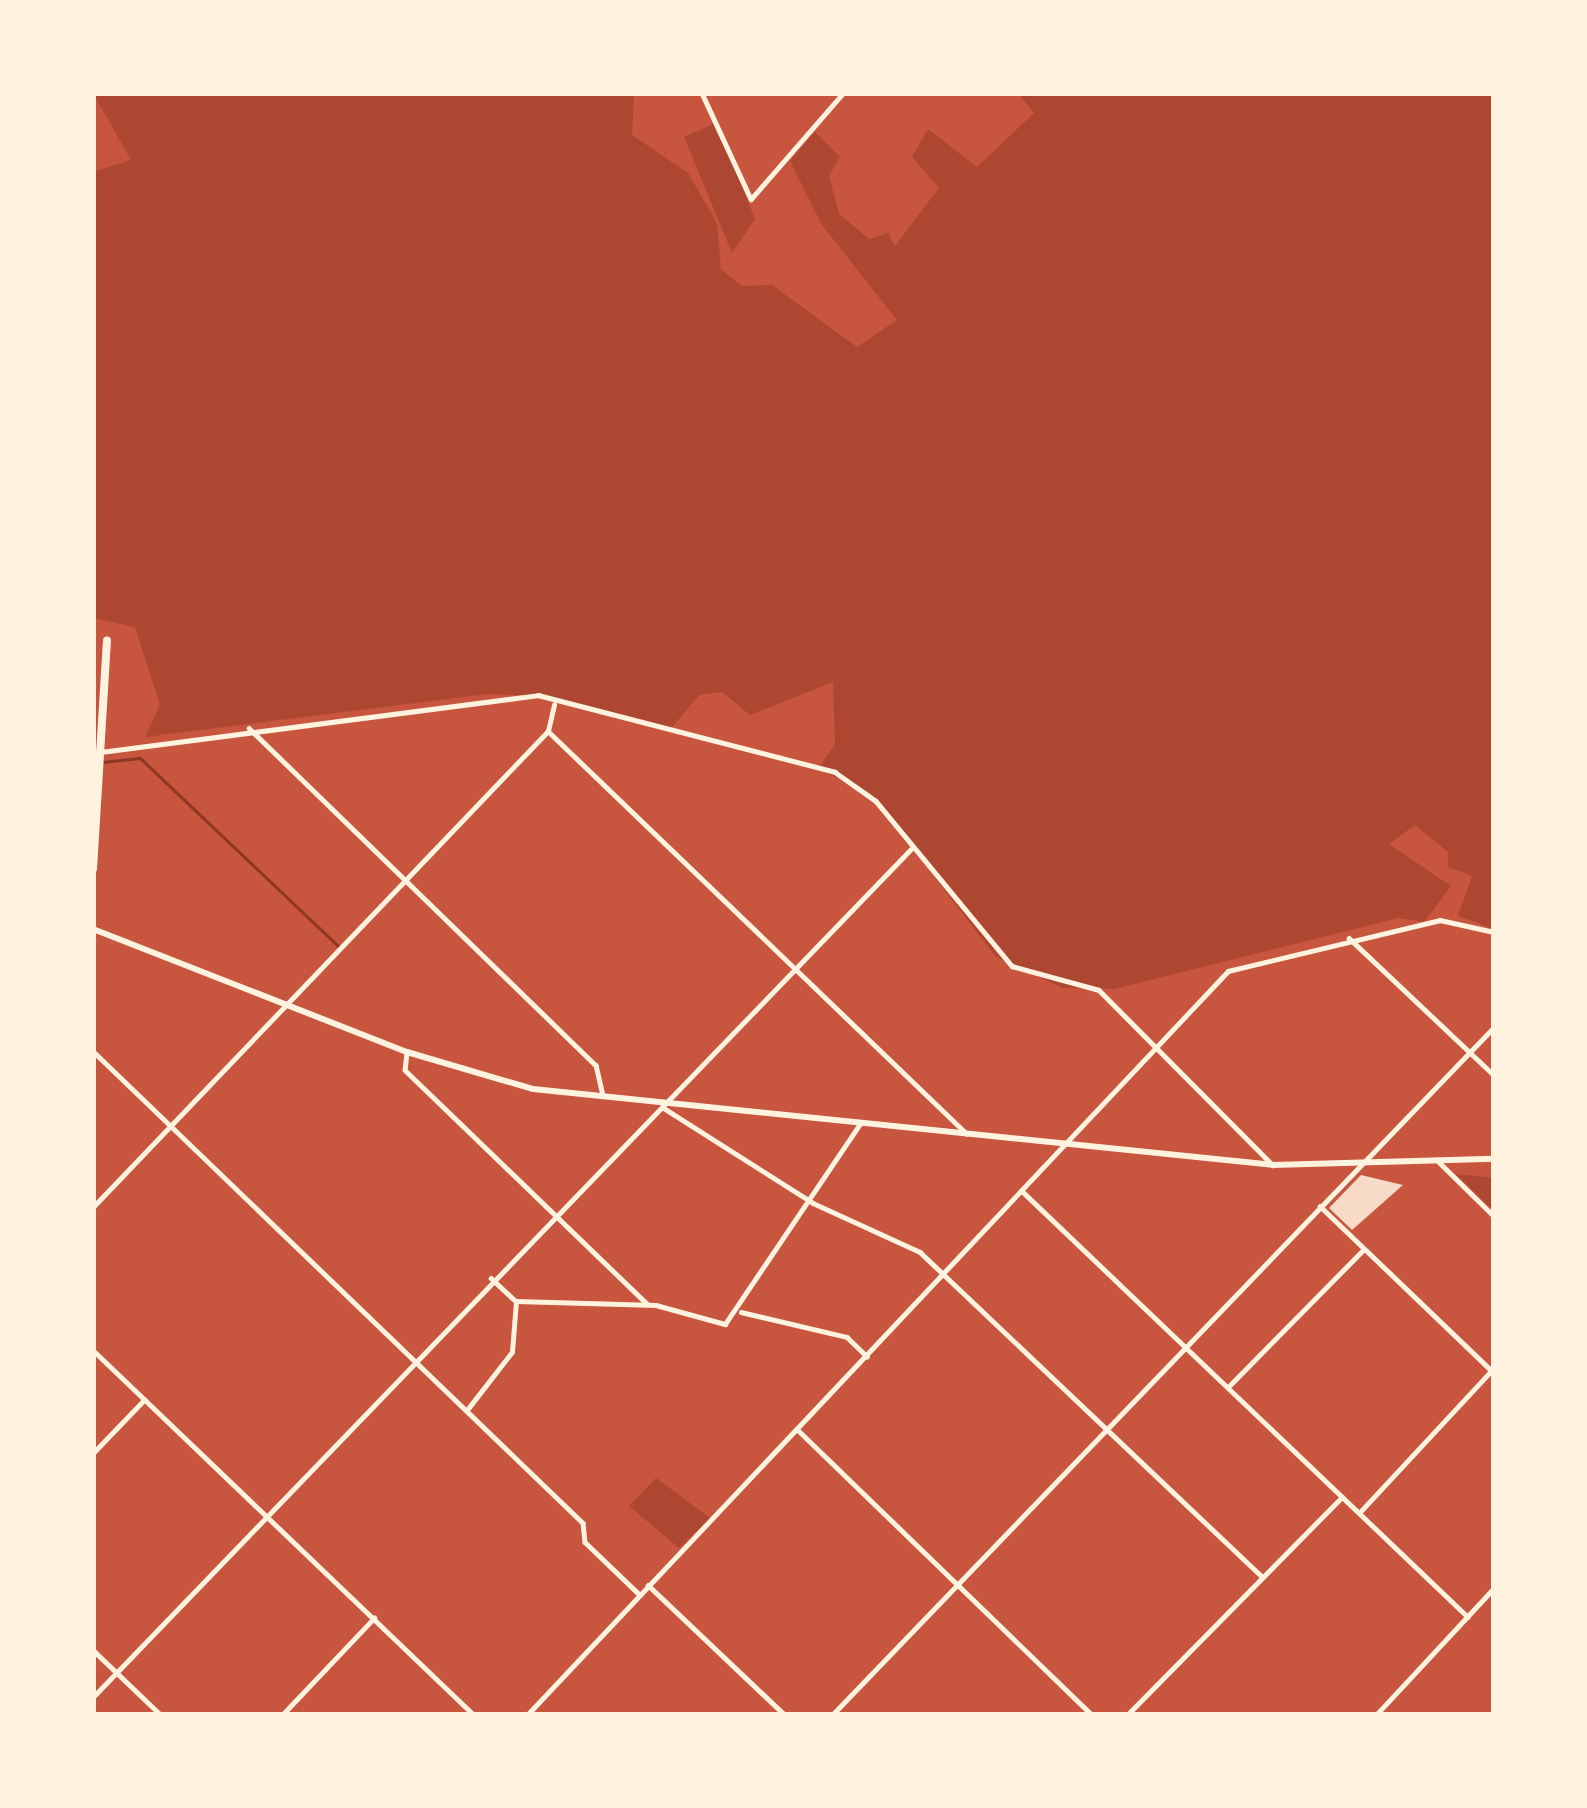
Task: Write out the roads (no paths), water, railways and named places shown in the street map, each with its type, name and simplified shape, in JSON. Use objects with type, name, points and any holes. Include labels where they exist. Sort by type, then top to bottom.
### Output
[{"type":"highway","points":[[93,869],[106,640]]},
{"type":"main road","points":[[93,928],[290,1001],[407,1052],[661,1106],[1273,1165],[1494,1159]]},
{"type":"street","points":[[702,93],[751,199],[843,93]]},
{"type":"street","points":[[93,753],[249,728],[538,695],[554,705],[853,778],[1012,966],[1099,990],[1273,1165]]},
{"type":"street","points":[[93,1207],[548,731],[554,705]]},
{"type":"street","points":[[249,728],[596,1065],[603,1096]]},
{"type":"street","points":[[548,731],[967,1134]]},
{"type":"street","points":[[93,1697],[551,1214],[911,849]]},
{"type":"street","points":[[527,1715],[1158,1051],[1228,971],[1349,938],[1466,918],[1494,932]]},
{"type":"street","points":[[1349,938],[1494,1075]]},
{"type":"street","points":[[832,1715],[1494,1027]]},
{"type":"street","points":[[93,1052],[467,1410],[638,1593]]},
{"type":"street","points":[[407,1052],[405,1070],[647,1304]]},
{"type":"street","points":[[661,1106],[813,1203],[946,1273],[1261,1576]]},
{"type":"street","points":[[490,1279],[517,1301],[647,1304],[725,1324],[741,1312],[860,1124]]},
{"type":"street","points":[[1438,1162],[1494,1216]]},
{"type":"street","points":[[1024,1192],[1468,1616]]},
{"type":"street","points":[[1320,1206],[1493,1372],[1361,1511]]},
{"type":"street","points":[[1230,1385],[1364,1250]]},
{"type":"street","points":[[467,1410],[512,1352],[517,1301]]},
{"type":"street","points":[[741,1312],[847,1337],[867,1356]]},
{"type":"street","points":[[93,1350],[474,1715]]},
{"type":"street","points":[[93,1453],[144,1400]]},
{"type":"street","points":[[798,1430],[1092,1715]]},
{"type":"street","points":[[1127,1715],[1343,1495]]},
{"type":"street","points":[[648,1585],[785,1715]]},
{"type":"street","points":[[1376,1715],[1494,1588]]},
{"type":"street","points":[[281,1715],[374,1618]]},
{"type":"street","points":[[93,1650],[161,1715]]},
{"type":"waterway","points":[[93,763],[140,758],[338,946]]}]
